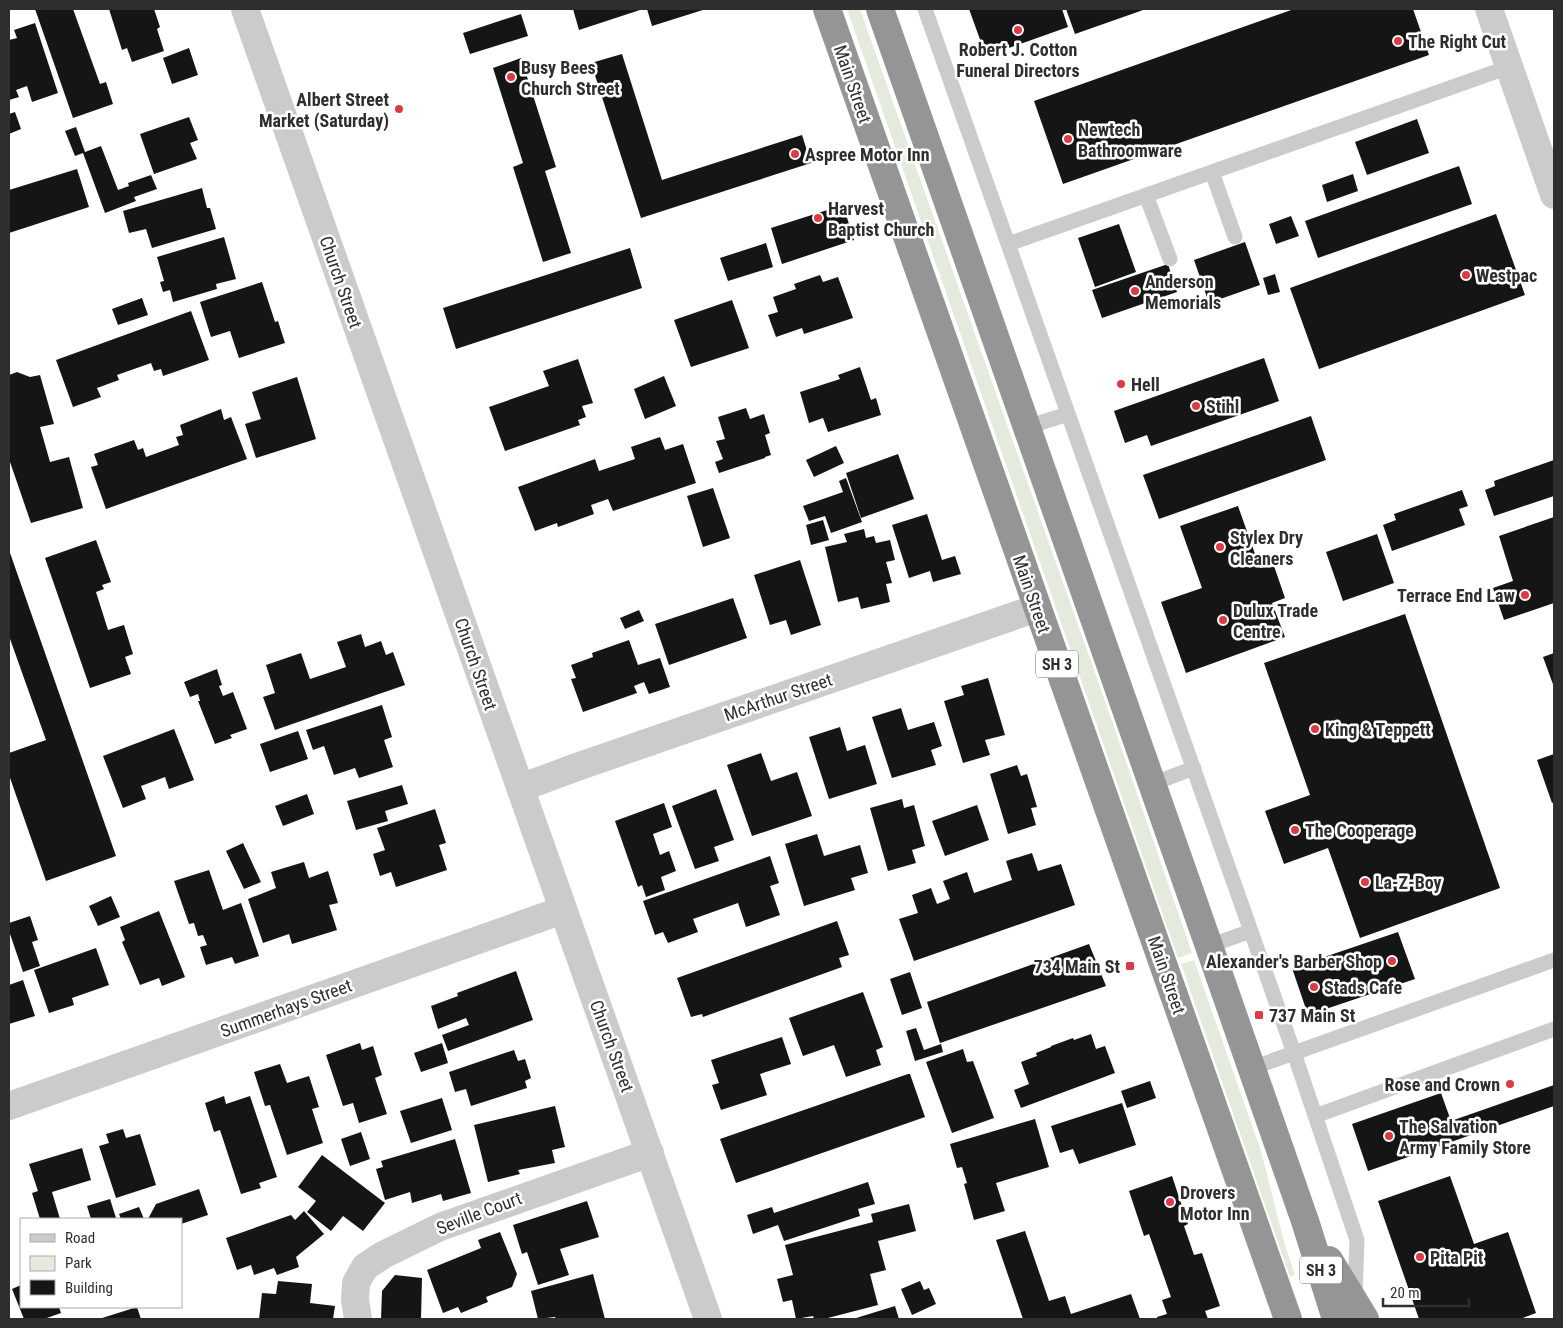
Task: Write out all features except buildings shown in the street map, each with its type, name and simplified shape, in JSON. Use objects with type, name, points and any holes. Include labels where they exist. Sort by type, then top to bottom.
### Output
[{"type":"highway","name":"Main Street","points":[[827,9],[1288,1319]]},
{"type":"highway","name":"SH 3","points":[[880,9],[1305,1221],[1352,1314]]},
{"type":"street","name":"Church Street","points":[[244,9],[708,1319]]},
{"type":"street","points":[[1489,9],[1509,67],[1544,135],[1554,195]]},
{"type":"street","name":"McArthur Street","points":[[520,788],[1037,608]]},
{"type":"street","name":"Summerhays Street","points":[[9,1106],[563,910]]},
{"type":"street","name":"Seville Court","points":[[358,1319],[355,1300],[356,1283],[365,1267],[383,1256],[440,1226],[650,1153]]},
{"type":"lane","points":[[925,9],[1194,768],[1357,1240],[1352,1314]]},
{"type":"lane","points":[[1008,244],[1509,67]]},
{"type":"lane","points":[[1212,172],[1236,236]]},
{"type":"lane","points":[[1146,195],[1170,259]]},
{"type":"lane","points":[[1027,427],[1068,414]]},
{"type":"lane","points":[[1152,784],[1194,768]]},
{"type":"lane","points":[[1210,946],[1251,931]]},
{"type":"lane","points":[[1252,1068],[1554,960]]},
{"type":"lane","points":[[1315,1116],[1554,1029]]},
{"type":"green space","points":[[847,9],[860,9],[1112,721],[1192,953],[1178,958]]},
{"type":"green space","points":[[1194,960],[1261,1151],[1284,1242],[1295,1275],[1290,1277],[1181,964]]},
{"type":"place","name":"Robert J. Cotton Funeral Directors","points":[[1018,30]]},
{"type":"place","name":"The Right Cut","points":[[1398,41]]},
{"type":"place","name":"Busy Bees Church Street","points":[[511,77]]},
{"type":"place","name":"Albert Street Market (Saturday)","points":[[399,109]]},
{"type":"place","name":"Newtech Bathroomware","points":[[1068,139]]},
{"type":"place","name":"Aspree Motor Inn","points":[[795,154]]},
{"type":"place","name":"Harvest Baptist Church","points":[[818,218]]},
{"type":"place","name":"Westpac","points":[[1466,275]]},
{"type":"place","name":"Anderson Memorials","points":[[1135,291]]},
{"type":"place","name":"Hell","points":[[1121,384]]},
{"type":"place","name":"Stihl","points":[[1196,406]]},
{"type":"place","name":"Stylex Dry Cleaners","points":[[1220,547]]},
{"type":"place","name":"Terrace End Law","points":[[1525,595]]},
{"type":"place","name":"Dulux Trade Centre","points":[[1223,620]]},
{"type":"place","name":"King & Teppett","points":[[1315,729]]},
{"type":"place","name":"The Cooperage","points":[[1295,830]]},
{"type":"place","name":"La-Z-Boy","points":[[1365,882]]},
{"type":"place","name":"Alexander's Barber Shop","points":[[1392,961]]},
{"type":"place","name":"734 Main St","points":[[1130,966]]},
{"type":"place","name":"Stads Cafe","points":[[1314,987]]},
{"type":"place","name":"737 Main St","points":[[1259,1015]]},
{"type":"place","name":"Rose and Crown","points":[[1510,1084]]},
{"type":"place","name":"The Salvation Army Family Store","points":[[1389,1136]]},
{"type":"place","name":"Drovers Motor Inn","points":[[1170,1202]]},
{"type":"place","name":"Pita Pit","points":[[1420,1257]]}]
